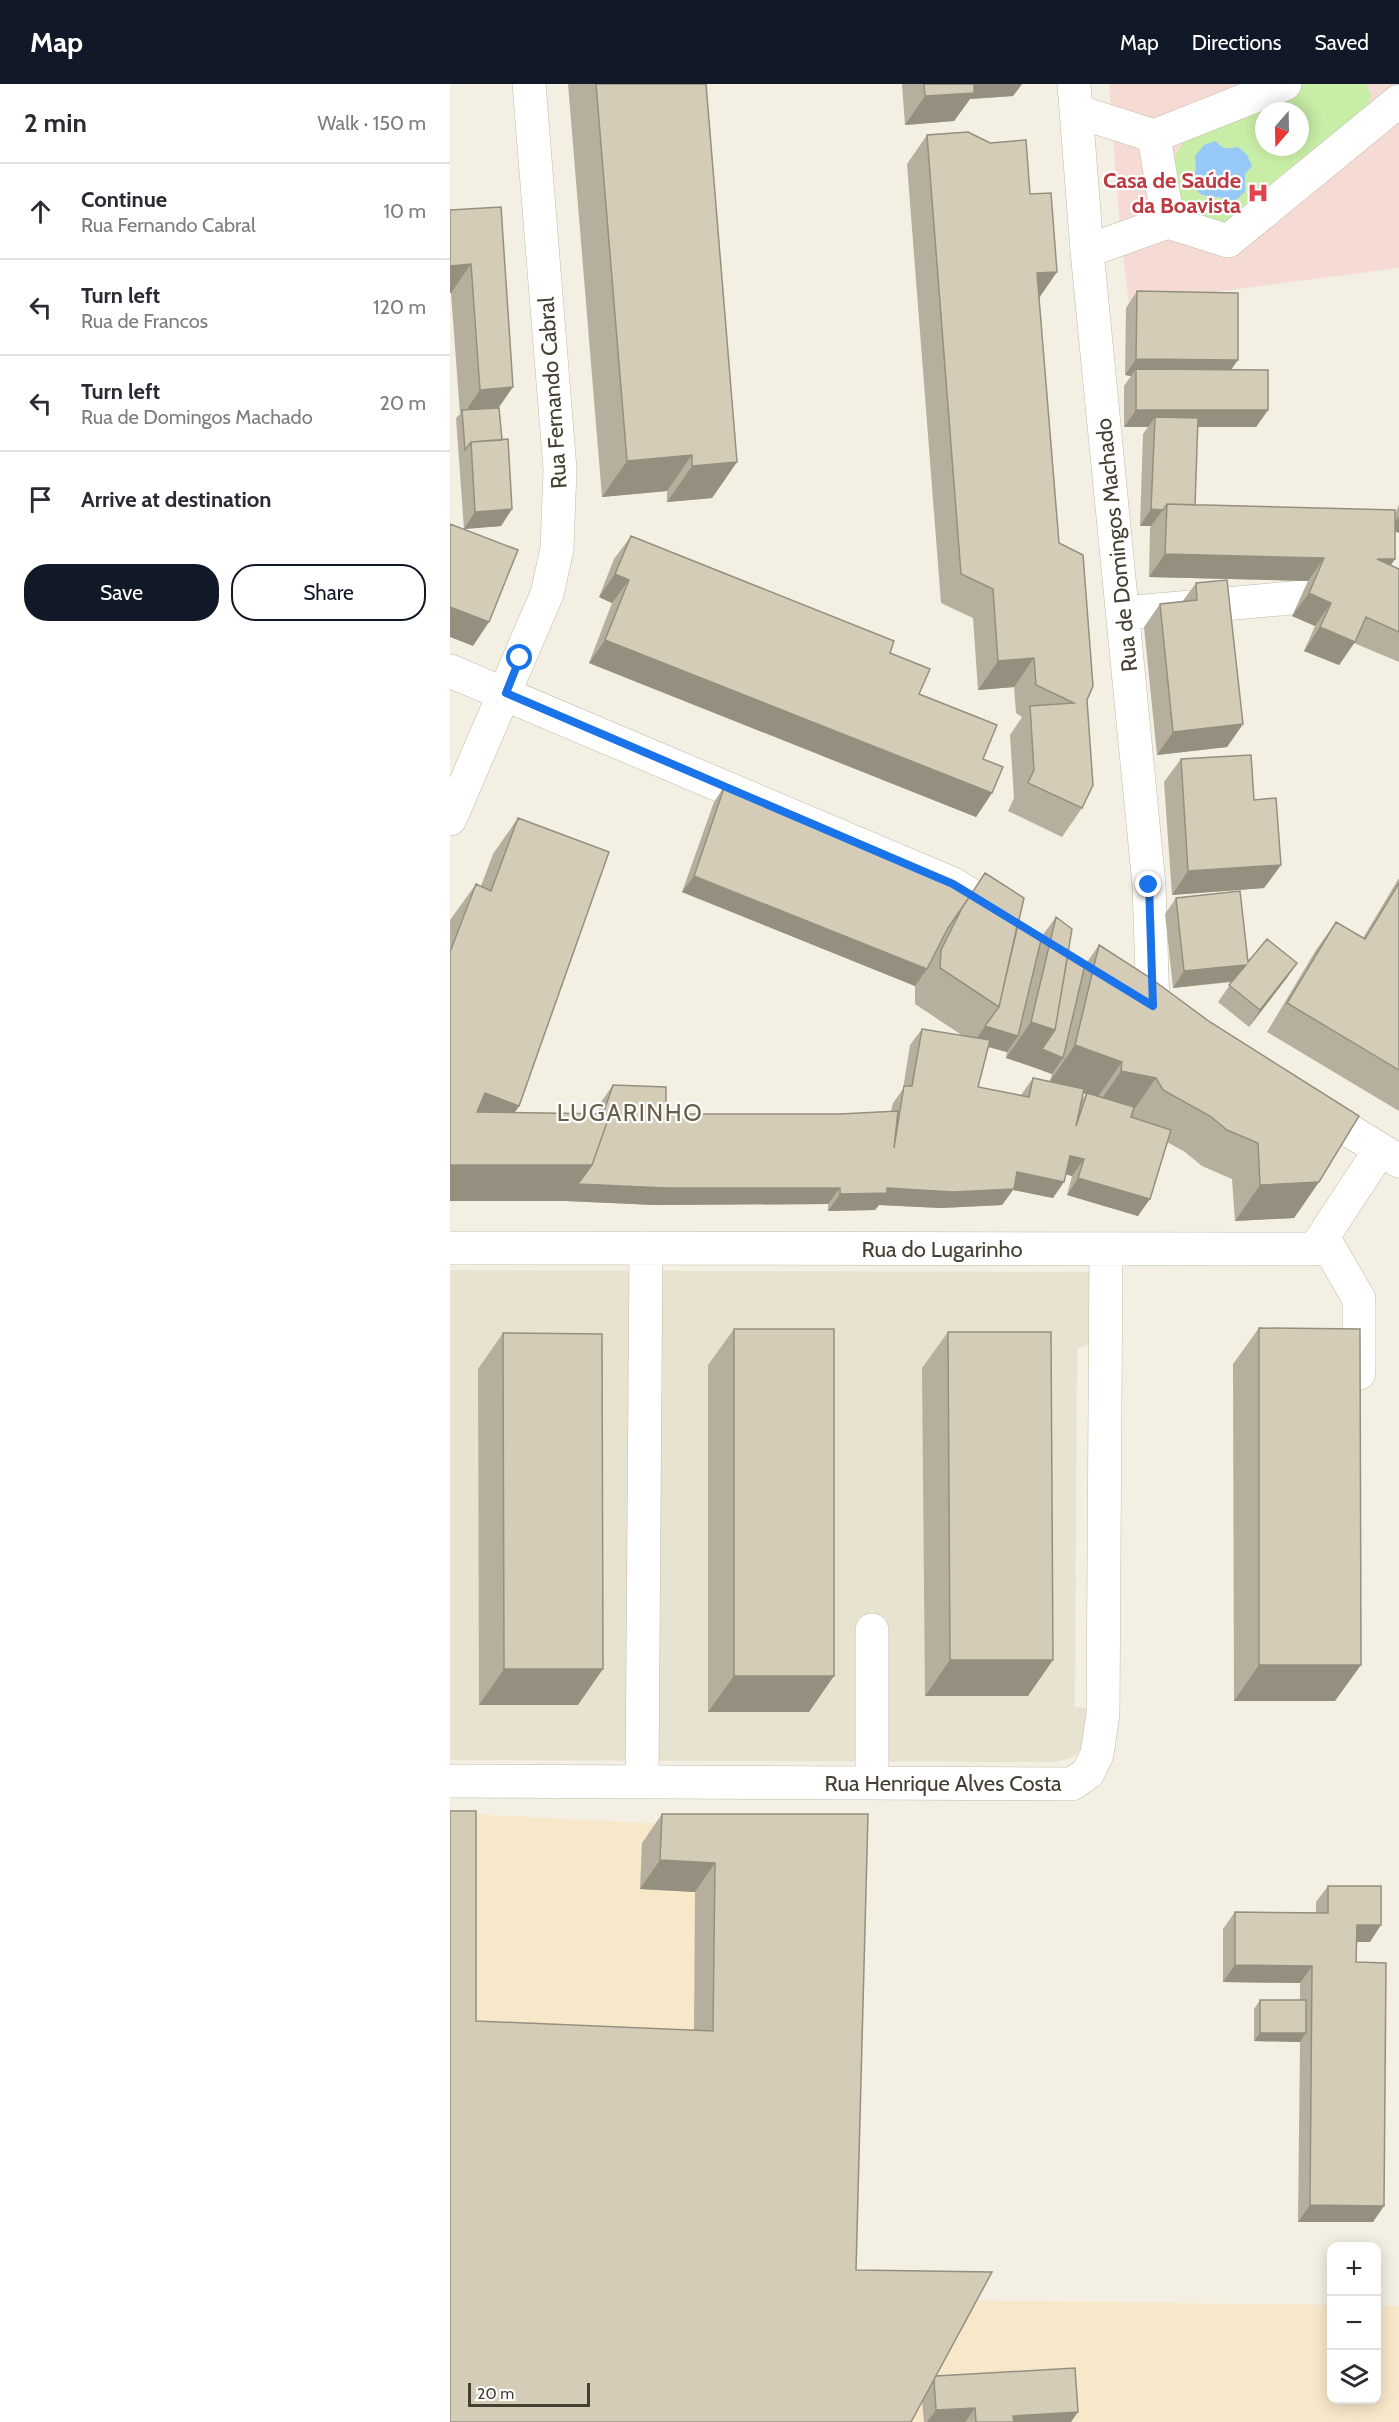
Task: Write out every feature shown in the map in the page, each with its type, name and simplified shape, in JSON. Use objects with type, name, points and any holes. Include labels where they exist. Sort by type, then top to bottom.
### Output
[{"type":"street","name":"Rua Fernando Cabral","points":[[450,819],[547,594],[557,549],[560,469],[529,84]]},
{"type":"street","points":[[1075,97],[1154,136],[1284,84]]},
{"type":"street","name":"Rua de Domingos Machado","points":[[1075,97],[1087,251],[1149,885],[1153,1006]]},
{"type":"street","points":[[1087,251],[1168,222],[1228,241],[1399,101]]},
{"type":"street","points":[[1154,136],[1168,222]]},
{"type":"street","points":[[1123,613],[1392,589],[1399,592]]},
{"type":"street","points":[[450,671],[953,884],[1022,927]]},
{"type":"street","points":[[1122,988],[1183,1025]]},
{"type":"street","points":[[1282,1088],[1390,1156]]},
{"type":"street","name":"Rua do Lugarinho","points":[[450,1248],[1315,1249],[1323,1236],[1390,1156]]},
{"type":"street","points":[[1323,1236],[1359,1299],[1359,1402]]},
{"type":"street","points":[[642,1782],[646,1248]]},
{"type":"street","name":"Rua Henrique Alves Costa","points":[[450,1781],[1072,1784],[1088,1773],[1097,1754],[1103,1714],[1106,1250]]},
{"type":"street","points":[[872,1630],[872,1783]]},
{"type":"shaded area","name":"Casa de Saúde da Boavista","points":[[1109,84],[1399,84],[1399,268],[1129,303],[1121,240]]},
{"type":"shaded area","points":[[450,1270],[1093,1272],[1091,1343],[1077,1349],[1075,1707],[1092,1708],[1088,1744],[1071,1758],[1054,1762],[450,1760]]},
{"type":"shaded area","points":[[450,1813],[855,1834],[846,2299],[1327,2305],[1327,2404],[1381,2404],[1381,2306],[1399,2306],[1399,2422],[450,2422]]},
{"type":"green space","points":[[1303,84],[1366,84],[1371,95],[1366,112],[1236,221],[1221,223],[1205,220],[1191,212],[1180,200],[1173,169],[1176,154],[1185,140],[1255,106],[1255,156],[1309,156],[1309,102],[1263,102]],"holes":[[[1221,147],[1227,149],[1245,174],[1245,192],[1222,198],[1204,197],[1190,178],[1196,170],[1197,163]]]},
{"type":"water","points":[[1216,141],[1226,148],[1238,147],[1247,155],[1252,166],[1245,174],[1245,192],[1236,200],[1226,202],[1222,198],[1202,195],[1196,190],[1190,178],[1196,170],[1195,156],[1204,145]]},
{"type":"building","points":[[596,84],[706,84],[737,462],[692,466],[692,455],[627,461]]},
{"type":"building","points":[[924,84],[974,84],[974,93],[925,96]]},
{"type":"building","points":[[968,132],[990,143],[1026,140],[1030,194],[1051,193],[1057,272],[1037,273],[1059,543],[1083,555],[1093,686],[1087,700],[1093,785],[1082,808],[1028,783],[1034,770],[1030,706],[1074,703],[1036,685],[1034,658],[998,661],[993,589],[961,574],[927,135]]},
{"type":"building","points":[[501,207],[513,387],[480,390],[471,264],[450,266],[450,210]]},
{"type":"building","points":[[1137,291],[1238,293],[1238,360],[1136,359]]},
{"type":"building","points":[[1136,369],[1268,370],[1268,410],[1136,410]]},
{"type":"building","points":[[499,408],[502,440],[471,442],[465,450],[462,410]]},
{"type":"building","points":[[1155,417],[1198,418],[1195,505],[1167,504],[1163,510],[1151,509]]},
{"type":"building","points":[[508,439],[512,509],[475,512],[471,442]]},
{"type":"building","points":[[1167,504],[1395,510],[1395,559],[1377,559],[1399,569],[1399,632],[1366,617],[1355,642],[1320,627],[1331,603],[1309,593],[1324,558],[1165,554]]},
{"type":"building","points":[[450,524],[518,550],[489,622],[450,607]]},
{"type":"building","points":[[631,536],[894,641],[890,653],[930,669],[919,694],[997,725],[983,759],[1003,767],[992,793],[605,640],[629,580],[615,574]]},
{"type":"building","points":[[1227,580],[1243,724],[1173,732],[1160,604],[1197,600],[1196,583]]},
{"type":"building","points":[[1251,755],[1254,800],[1276,798],[1281,865],[1188,871],[1181,759]]},
{"type":"building","points":[[725,785],[812,826],[972,893],[948,928],[927,969],[694,876]]},
{"type":"building","points":[[518,818],[609,852],[519,1106],[485,1093],[477,1112],[610,1114],[592,1165],[450,1165],[450,952],[476,884],[491,891]]},
{"type":"building","points":[[985,873],[1024,898],[999,1007],[940,968],[941,950],[962,908]]},
{"type":"building","points":[[1399,883],[1399,1070],[1287,1003],[1336,922],[1365,939]]},
{"type":"building","points":[[1240,891],[1248,962],[1267,939],[1297,963],[1260,1010],[1229,985],[1246,965],[1184,971],[1176,898]]},
{"type":"building","points":[[1056,917],[1072,929],[1055,1030],[1031,1022]]},
{"type":"building","points":[[1018,922],[1042,936],[1018,1036],[985,1026],[999,1007]]},
{"type":"building","points":[[1099,945],[1149,977],[1210,1022],[1359,1116],[1319,1182],[1260,1185],[1258,1143],[1227,1130],[1210,1116],[1163,1090],[1156,1078],[1121,1071],[1122,1062],[1075,1045]]},
{"type":"building","points":[[1068,954],[1085,965],[1063,1058],[1042,1049],[1055,1030]]},
{"type":"building","points":[[922,1029],[990,1040],[978,1087],[1029,1097],[1033,1078],[1084,1089],[1076,1126],[1087,1093],[1134,1107],[1131,1117],[1171,1130],[1150,1199],[1078,1178],[1084,1159],[1070,1156],[1064,1182],[1017,1172],[1014,1189],[953,1192],[887,1188],[887,1193],[840,1194],[840,1188],[666,1188],[578,1184],[592,1165],[610,1114],[603,1114],[613,1085],[666,1087],[666,1114],[840,1114],[898,1111],[894,1148],[904,1086],[912,1086]]},
{"type":"building","points":[[1259,1328],[1360,1329],[1361,1665],[1259,1665]]},
{"type":"building","points":[[734,1329],[834,1329],[834,1676],[734,1676]]},
{"type":"building","points":[[948,1332],[1051,1332],[1053,1660],[950,1660]]},
{"type":"building","points":[[503,1333],[602,1334],[603,1669],[504,1669]]},
{"type":"building","points":[[450,1811],[476,1811],[476,2021],[713,2031],[715,1863],[660,1860],[662,1814],[868,1814],[856,2270],[992,2272],[911,2422],[450,2422]]},
{"type":"building","points":[[1328,1886],[1381,1886],[1381,1925],[1357,1925],[1356,1962],[1386,1963],[1384,2206],[1310,2205],[1312,1966],[1235,1965],[1235,1912],[1328,1913]]},
{"type":"building","points":[[1260,2000],[1306,2000],[1306,2033],[1260,2033]]},
{"type":"building","points":[[1075,2368],[1078,2412],[1013,2416],[1014,2422],[976,2422],[975,2408],[936,2410],[934,2380],[936,2376]]},
{"type":"place","name":"Casa de Saúde da Boavista","points":[[1258,193]]},
{"type":"district","name":"LUGARINHO","points":[[630,1113]]},
{"type":"route","points":[[520,658],[506,693],[953,884],[1153,1006],[1149,885]]}]
